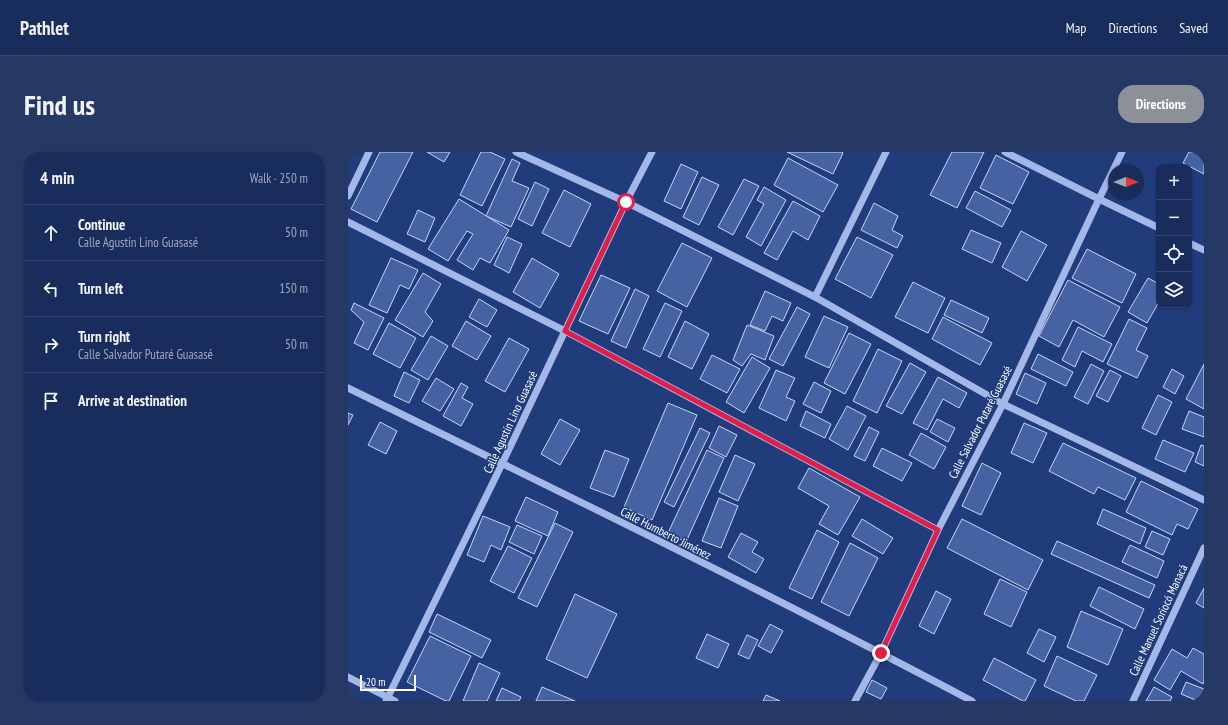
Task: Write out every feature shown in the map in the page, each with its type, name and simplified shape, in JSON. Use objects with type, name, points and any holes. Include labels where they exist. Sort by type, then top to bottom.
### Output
[{"type":"street","points":[[348,196],[369,152]]},
{"type":"street","points":[[516,152],[626,202],[815,297],[1003,404],[1204,500]]},
{"type":"street","name":"Calle Agustín Lino Guasasé","points":[[386,699],[502,464],[626,202],[652,152]]},
{"type":"street","points":[[815,297],[886,152]]},
{"type":"street","points":[[1004,152],[1156,227]]},
{"type":"street","name":"Calle Salvador Putaré Guasasé","points":[[855,701],[881,653],[938,530],[1003,404],[1098,199],[1122,152]]},
{"type":"street","points":[[348,222],[565,331],[938,530]]},
{"type":"street","points":[[1192,244],[1204,250]]},
{"type":"street","name":"Calle Humberto Jiménez","points":[[348,388],[881,653],[972,701]]},
{"type":"street","name":"Calle Manuel Soriocó Manacá","points":[[1132,701],[1204,548]]},
{"type":"street","points":[[348,677],[386,699],[395,701]]},
{"type":"building","points":[[380,152],[413,152],[377,222],[351,209]]},
{"type":"building","points":[[427,152],[450,152],[444,162]]},
{"type":"building","points":[[481,152],[490,152],[505,159],[482,206],[460,195]]},
{"type":"building","points":[[787,152],[842,152],[843,153],[833,174]]},
{"type":"building","points":[[952,152],[984,152],[957,208],[930,195]]},
{"type":"building","points":[[1189,152],[1204,152],[1204,174],[1192,168],[1192,164],[1183,163]]},
{"type":"building","points":[[996,155],[1029,172],[1013,204],[980,188]]},
{"type":"building","points":[[788,158],[838,185],[823,212],[774,185]]},
{"type":"building","points":[[512,159],[520,163],[512,181],[529,188],[511,227],[486,216]]},
{"type":"building","points":[[681,164],[698,172],[681,209],[664,201]]},
{"type":"building","points":[[702,177],[719,185],[699,225],[683,217]]},
{"type":"building","points":[[744,179],[759,186],[733,235],[718,227]]},
{"type":"building","points":[[535,182],[549,189],[532,226],[518,219]]},
{"type":"building","points":[[764,187],[786,200],[761,246],[746,237],[764,204],[757,200]]},
{"type":"building","points":[[564,190],[591,204],[570,247],[542,233]]},
{"type":"building","points":[[975,191],[1011,210],[1002,227],[966,208]]},
{"type":"building","points":[[459,199],[509,230],[490,263],[480,258],[473,270],[457,260],[473,234],[467,231],[448,261],[428,249]]},
{"type":"building","points":[[793,201],[820,216],[808,240],[793,231],[777,260],[764,253]]},
{"type":"building","points":[[874,203],[898,216],[892,230],[903,236],[897,248],[861,230]]},
{"type":"building","points":[[418,210],[435,218],[425,242],[407,234]]},
{"type":"building","points":[[971,230],[1001,243],[992,263],[962,249]]},
{"type":"building","points":[[1021,231],[1047,245],[1027,281],[1002,267]]},
{"type":"building","points":[[507,237],[522,244],[509,273],[494,265]]},
{"type":"building","points":[[857,237],[893,255],[871,298],[835,279]]},
{"type":"building","points":[[682,243],[712,258],[687,307],[657,291]]},
{"type":"building","points":[[1087,249],[1136,274],[1122,303],[1072,278]]},
{"type":"building","points":[[391,258],[418,270],[409,289],[400,285],[387,313],[369,305]]},
{"type":"building","points":[[532,258],[559,274],[540,308],[513,292]]},
{"type":"building","points":[[423,273],[441,284],[425,312],[433,321],[423,337],[395,320]]},
{"type":"building","points":[[601,275],[630,288],[608,334],[579,321]]},
{"type":"building","points":[[1148,278],[1156,282],[1156,307],[1147,323],[1128,312]]},
{"type":"building","points":[[1068,280],[1120,307],[1104,337],[1073,320],[1059,347],[1039,336]]},
{"type":"building","points":[[913,282],[945,298],[928,333],[895,317]]},
{"type":"building","points":[[635,289],[649,296],[626,348],[611,341]]},
{"type":"building","points":[[765,291],[791,303],[783,321],[772,316],[765,331],[750,325]]},
{"type":"building","points":[[479,299],[497,310],[487,327],[469,317]]},
{"type":"building","points":[[951,300],[989,318],[982,333],[944,315]]},
{"type":"building","points":[[354,303],[384,318],[368,350],[354,343],[364,322],[351,310]]},
{"type":"building","points":[[665,303],[682,311],[660,357],[643,349]]},
{"type":"building","points":[[797,307],[810,314],[783,366],[769,359]]},
{"type":"building","points":[[824,316],[848,327],[829,368],[805,357]]},
{"type":"building","points":[[943,317],[992,343],[980,365],[932,339]]},
{"type":"building","points":[[1129,319],[1147,328],[1136,350],[1148,356],[1137,378],[1107,364]]},
{"type":"building","points":[[466,321],[491,336],[477,360],[452,346]]},
{"type":"building","points":[[685,321],[709,334],[692,369],[668,357]]},
{"type":"building","points":[[389,323],[416,338],[400,368],[373,354]]},
{"type":"building","points":[[747,325],[774,336],[765,360],[751,354],[742,366],[733,360]]},
{"type":"building","points":[[1078,327],[1112,344],[1103,362],[1082,351],[1075,367],[1062,360]]},
{"type":"building","points":[[849,333],[871,344],[845,394],[824,383]]},
{"type":"building","points":[[431,336],[448,346],[428,380],[411,370]]},
{"type":"building","points":[[509,338],[529,349],[505,392],[485,381]]},
{"type":"building","points":[[878,349],[902,361],[877,413],[853,401]]},
{"type":"building","points":[[1038,354],[1073,372],[1066,386],[1031,369]]},
{"type":"building","points":[[712,355],[740,369],[727,393],[700,379]]},
{"type":"building","points":[[752,357],[770,368],[744,413],[726,402]]},
{"type":"building","points":[[910,363],[926,372],[902,414],[886,406]]},
{"type":"building","points":[[1091,364],[1104,371],[1088,404],[1074,397]]},
{"type":"building","points":[[1204,364],[1204,409],[1186,399]]},
{"type":"building","points":[[1172,369],[1184,376],[1175,394],[1163,387]]},
{"type":"building","points":[[776,370],[795,378],[786,397],[795,401],[786,421],[759,408]]},
{"type":"building","points":[[1110,370],[1121,376],[1108,402],[1096,396]]},
{"type":"building","points":[[404,372],[420,380],[409,403],[394,396]]},
{"type":"building","points":[[1025,373],[1046,383],[1037,404],[1016,394]]},
{"type":"building","points":[[938,377],[967,393],[959,408],[943,399],[927,430],[913,423]]},
{"type":"building","points":[[436,378],[454,389],[440,411],[422,401]]},
{"type":"building","points":[[814,382],[831,391],[821,413],[803,404]]},
{"type":"building","points":[[461,383],[468,387],[462,398],[473,404],[461,426],[443,416]]},
{"type":"building","points":[[1158,395],[1172,402],[1156,435],[1142,428]]},
{"type":"building","points":[[668,403],[697,415],[652,520],[624,507]]},
{"type":"building","points":[[847,406],[866,416],[848,450],[829,439]]},
{"type":"building","points":[[806,411],[831,424],[825,438],[800,426]]},
{"type":"building","points":[[1189,411],[1204,417],[1204,437],[1182,429]]},
{"type":"building","points":[[348,413],[353,415],[348,425]]},
{"type":"building","points":[[560,419],[580,430],[560,465],[541,454]]},
{"type":"building","points":[[937,419],[955,428],[948,442],[930,432]]},
{"type":"building","points":[[380,422],[397,431],[386,454],[368,445]]},
{"type":"building","points":[[1024,423],[1047,433],[1033,463],[1011,453]]},
{"type":"building","points":[[719,426],[737,435],[726,457],[709,448]]},
{"type":"building","points":[[869,427],[879,432],[865,461],[854,456]]},
{"type":"building","points":[[700,428],[710,433],[674,507],[664,502]]},
{"type":"building","points":[[921,433],[946,447],[934,469],[909,455]]},
{"type":"building","points":[[1163,440],[1194,453],[1185,472],[1155,459]]},
{"type":"building","points":[[1063,443],[1136,478],[1125,500],[1098,487],[1094,494],[1049,471]]},
{"type":"building","points":[[1201,445],[1204,446],[1204,466],[1195,462]]},
{"type":"building","points":[[882,448],[912,463],[902,481],[873,466]]},
{"type":"building","points":[[605,450],[629,459],[614,497],[590,488]]},
{"type":"building","points":[[707,450],[724,458],[686,542],[668,533]]},
{"type":"building","points":[[735,455],[755,464],[738,501],[719,492]]},
{"type":"building","points":[[982,463],[1001,473],[981,515],[962,506]]},
{"type":"building","points":[[809,468],[860,497],[838,535],[819,524],[829,506],[798,488]]},
{"type":"building","points":[[1141,481],[1198,509],[1188,529],[1177,524],[1172,535],[1126,512]]},
{"type":"building","points":[[526,497],[558,512],[548,536],[515,521]]},
{"type":"building","points":[[719,498],[738,506],[721,548],[702,541]]},
{"type":"building","points":[[1103,509],[1146,528],[1140,544],[1097,524]]},
{"type":"building","points":[[483,516],[510,527],[501,550],[491,545],[484,562],[467,555]]},
{"type":"building","points":[[862,519],[893,538],[883,554],[852,536]]},
{"type":"building","points":[[962,519],[1043,560],[1028,590],[947,548]]},
{"type":"building","points":[[555,523],[573,532],[537,607],[518,598]]},
{"type":"building","points":[[517,525],[542,536],[534,554],[509,542]]},
{"type":"building","points":[[817,530],[839,542],[812,599],[789,588]]},
{"type":"building","points":[[1152,531],[1170,539],[1163,555],[1145,547]]},
{"type":"building","points":[[741,533],[758,542],[752,552],[764,559],[756,573],[728,557]]},
{"type":"building","points":[[1057,541],[1155,585],[1149,598],[1051,554]]},
{"type":"building","points":[[850,543],[878,558],[849,616],[821,602]]},
{"type":"building","points":[[1130,545],[1164,561],[1157,578],[1122,562]]},
{"type":"building","points":[[508,546],[532,558],[514,593],[490,581]]},
{"type":"building","points":[[1000,579],[1027,592],[1011,627],[984,614]]},
{"type":"building","points":[[1099,587],[1144,609],[1135,629],[1090,606]]},
{"type":"building","points":[[1204,588],[1204,608],[1196,603]]},
{"type":"building","points":[[936,591],[951,599],[934,634],[919,626]]},
{"type":"building","points":[[575,594],[617,614],[587,678],[546,659]]},
{"type":"building","points":[[1081,611],[1123,629],[1108,665],[1067,647]]},
{"type":"building","points":[[437,614],[491,640],[482,658],[429,632]]},
{"type":"building","points":[[770,624],[783,631],[771,653],[758,646]]},
{"type":"building","points":[[1039,629],[1056,637],[1044,662],[1027,653]]},
{"type":"building","points":[[707,634],[729,644],[718,668],[696,658]]},
{"type":"building","points":[[747,635],[758,640],[749,659],[738,654]]},
{"type":"building","points":[[430,636],[471,656],[449,701],[446,701],[407,682]]},
{"type":"building","points":[[1193,648],[1204,654],[1203,684],[1181,671],[1170,690],[1154,680],[1172,649],[1187,658]]},
{"type":"building","points":[[1057,656],[1097,675],[1084,701],[1076,701],[1044,686]]},
{"type":"building","points":[[994,658],[1036,680],[1025,701],[983,680]]},
{"type":"building","points":[[479,663],[500,673],[487,701],[463,701]]},
{"type":"building","points":[[872,680],[887,688],[881,699],[866,692]]},
{"type":"building","points":[[1186,682],[1204,689],[1204,701],[1198,701],[1181,694]]},
{"type":"building","points":[[542,687],[575,701],[536,701]]},
{"type":"building","points":[[1154,687],[1172,697],[1170,701],[1146,701]]},
{"type":"building","points":[[502,688],[521,697],[519,701],[496,701]]},
{"type":"building","points":[[766,695],[780,701],[763,701]]},
{"type":"route","points":[[626,202],[565,331],[938,530],[881,653]]}]
